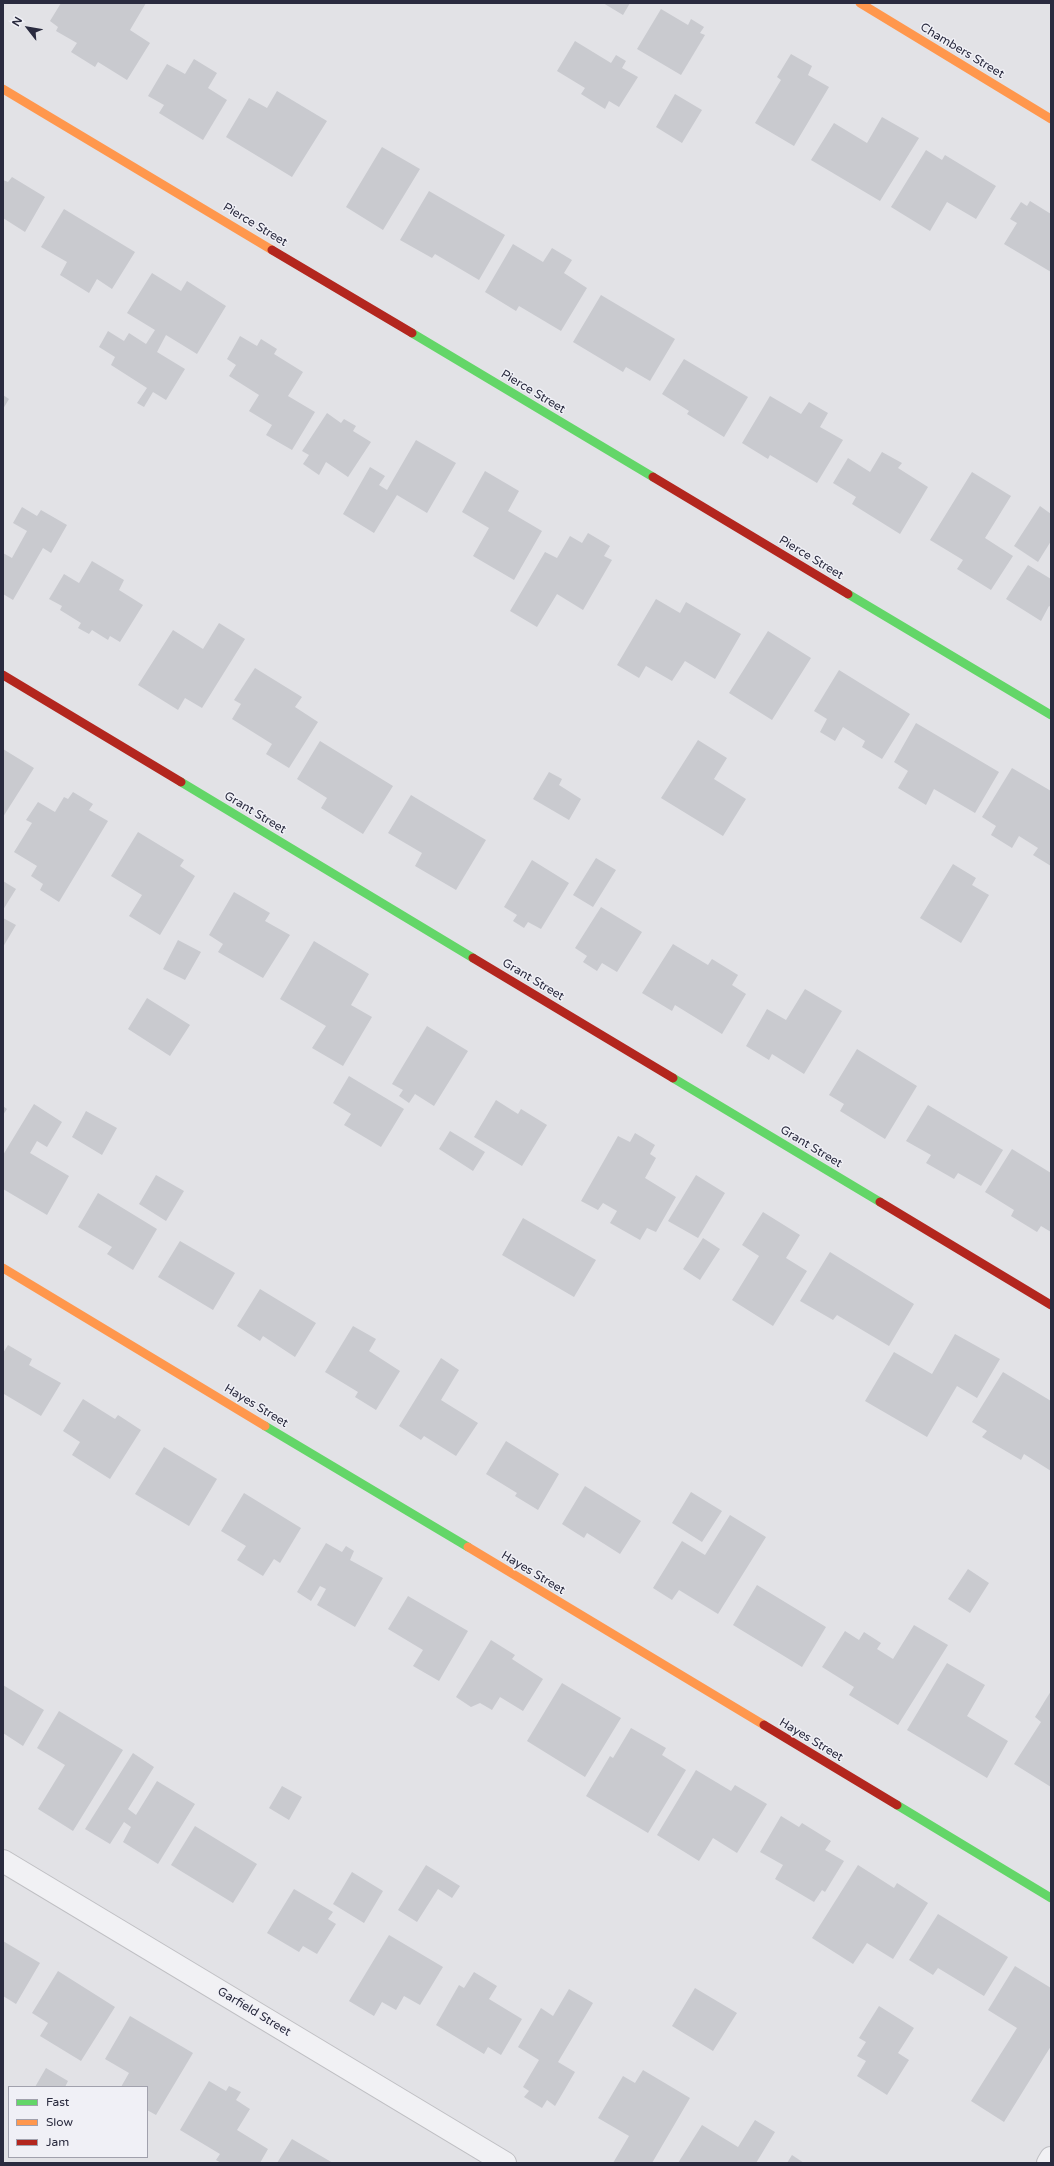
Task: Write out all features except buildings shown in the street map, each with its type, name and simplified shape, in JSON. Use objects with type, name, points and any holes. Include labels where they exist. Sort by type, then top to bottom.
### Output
[{"type":"street","name":"Chambers Street","points":[[860,3],[1051,119]]},
{"type":"street","name":"Pierce Street","points":[[3,89],[1051,715]]},
{"type":"street","name":"Grant Street","points":[[3,675],[1051,1305]]},
{"type":"street","name":"Hayes Street","points":[[3,1268],[1051,1898]]},
{"type":"street","name":"Garfield Street","points":[[3,1861],[505,2163]]},
{"type":"street","points":[[1048,2163],[1051,2158]]},
{"type":"traffic: fast","points":[[412,333],[653,477]]},
{"type":"traffic: fast","points":[[848,594],[1051,715]]},
{"type":"traffic: fast","points":[[181,782],[473,958]]},
{"type":"traffic: fast","points":[[673,1078],[880,1202]]},
{"type":"traffic: fast","points":[[265,1426],[468,1547]]},
{"type":"traffic: fast","points":[[897,1805],[1051,1898]]},
{"type":"traffic: slow","points":[[860,3],[1051,119]]},
{"type":"traffic: slow","points":[[3,89],[272,250]]},
{"type":"traffic: slow","points":[[3,1268],[265,1426]]},
{"type":"traffic: slow","points":[[468,1547],[764,1725]]},
{"type":"traffic: jam","points":[[272,250],[412,333]]},
{"type":"traffic: jam","points":[[653,477],[848,594]]},
{"type":"traffic: jam","points":[[3,675],[181,782]]},
{"type":"traffic: jam","points":[[473,958],[673,1078]]},
{"type":"traffic: jam","points":[[880,1202],[1051,1305]]},
{"type":"traffic: jam","points":[[764,1725],[897,1805]]}]
